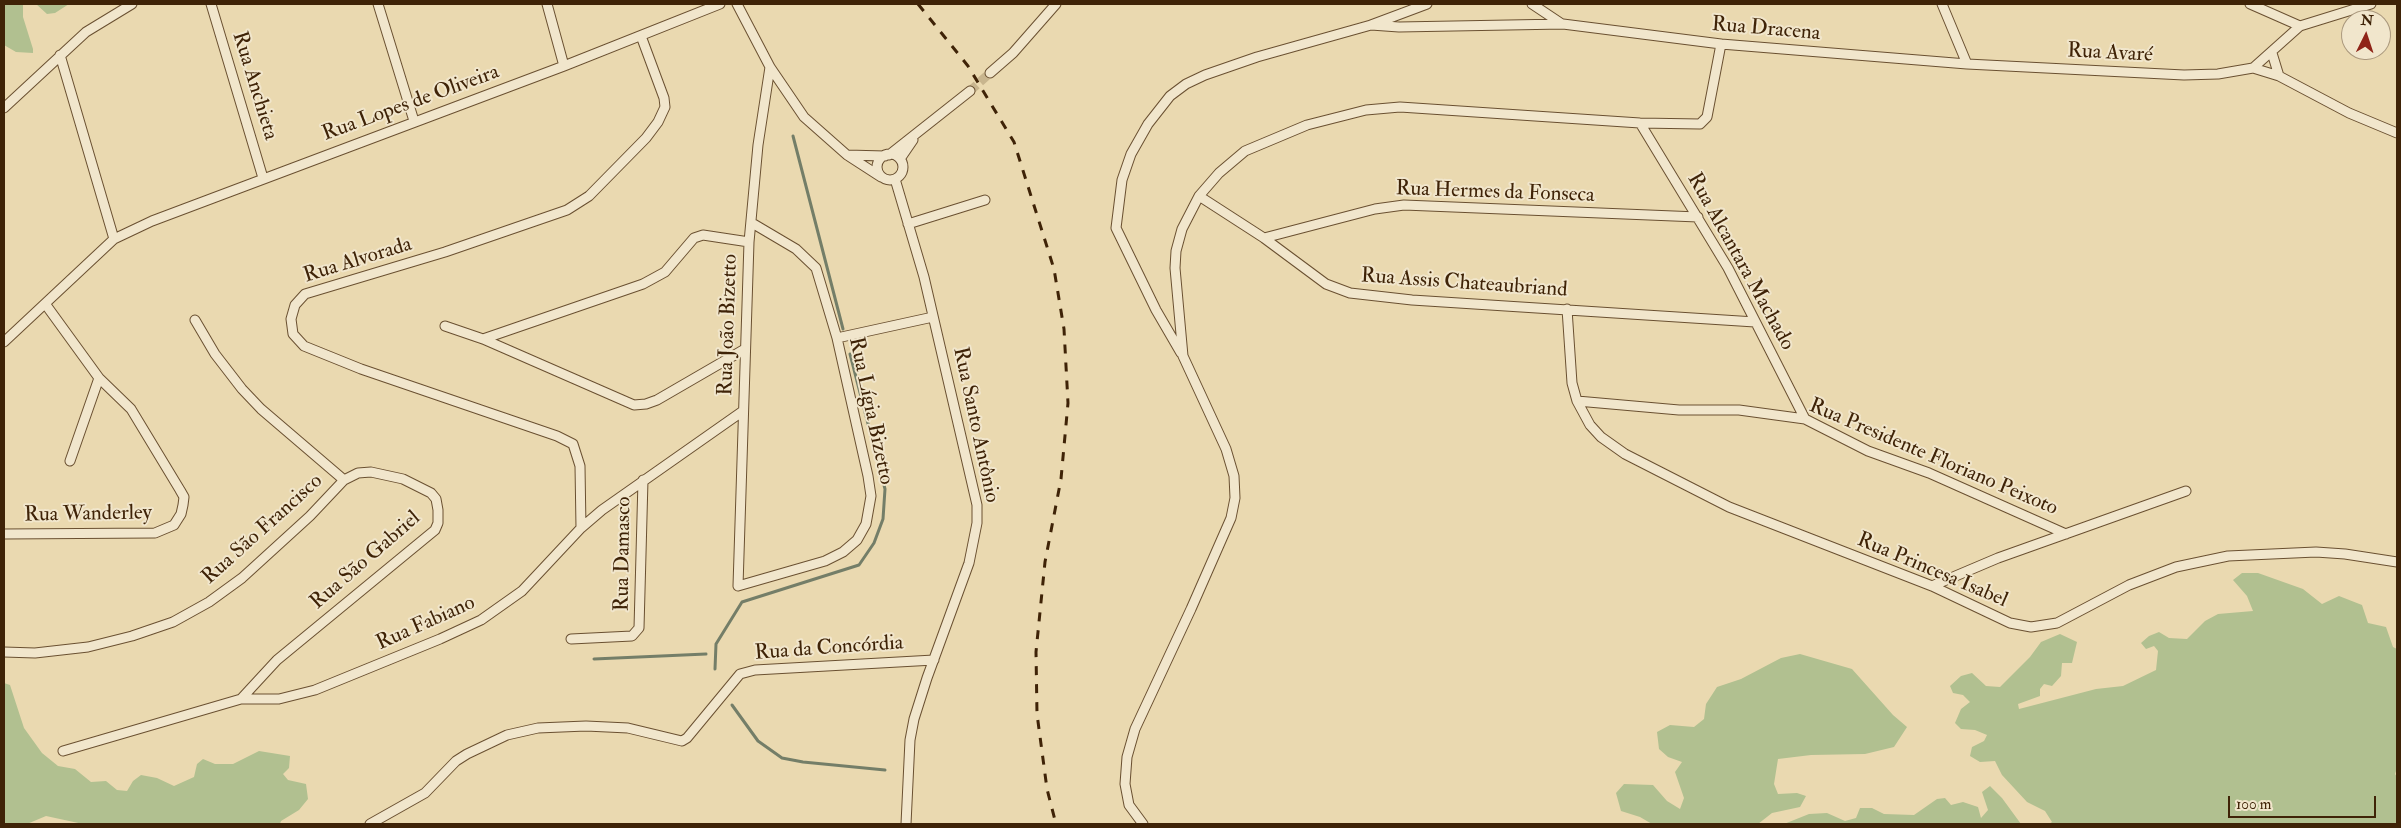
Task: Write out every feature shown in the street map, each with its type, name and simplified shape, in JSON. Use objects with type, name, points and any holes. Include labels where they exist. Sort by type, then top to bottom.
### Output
[{"type":"street","points":[[4,108],[86,32],[132,4]]},
{"type":"street","name":"Rua Anchieta","points":[[211,4],[263,178]]},
{"type":"street","points":[[378,4],[414,121]]},
{"type":"street","points":[[547,4],[564,66]]},
{"type":"street","name":"Rua Lopes de Oliveira","points":[[4,342],[46,305],[114,239],[152,221],[564,66],[720,4]]},
{"type":"street","points":[[736,4],[770,67],[804,117],[847,155],[881,177],[888,180],[895,179],[902,173],[903,168],[900,159]]},
{"type":"street","points":[[990,73],[1013,53],[1056,4]]},
{"type":"street","points":[[1142,824],[1129,805],[1125,784],[1127,757],[1135,729],[1192,610],[1231,518],[1235,498],[1234,476],[1226,449],[1183,356],[1156,310],[1116,228],[1122,180],[1128,162],[1148,124],[1170,96],[1186,84],[1205,75],[1371,25],[1427,4]]},
{"type":"street","name":"Rua Dracena","points":[[1532,4],[1563,24]]},
{"type":"street","points":[[1942,4],[1967,64]]},
{"type":"street","points":[[2250,4],[2300,26],[2371,4]]},
{"type":"street","name":"Rua Dracena","points":[[1371,25],[1399,27],[1563,24],[1721,44],[1967,64]]},
{"type":"street","name":"Rua Avaré","points":[[1967,64],[2184,75],[2218,74],[2253,68],[2300,26]]},
{"type":"street","name":"Rua Alvorada","points":[[582,528],[580,466],[573,444],[557,436],[361,369],[304,346],[293,334],[290,319],[295,304],[305,294],[445,252],[567,210],[589,196],[646,138],[665,107],[664,98],[641,36]]},
{"type":"street","points":[[1183,356],[1175,268],[1176,251],[1182,229],[1199,196],[1219,172],[1245,151],[1307,125],[1366,110],[1409,108],[1694,125],[1702,123],[1707,117],[1721,44]]},
{"type":"street","points":[[2272,53],[2279,76]]},
{"type":"street","points":[[60,55],[114,239]]},
{"type":"street","name":"Rua João Bizetto","points":[[738,586],[749,242],[758,145],[770,67]]},
{"type":"street","points":[[2253,68],[2279,76],[2349,113],[2397,133]]},
{"type":"street","points":[[881,177],[877,166],[887,155],[918,133],[970,91]]},
{"type":"street","name":"Rua Alcantara Machado","points":[[1640,123],[1728,268],[1805,419]]},
{"type":"street","points":[[900,159],[918,133]]},
{"type":"street","points":[[847,155],[887,155],[900,159]]},
{"type":"street","name":"Rua Santo Antônio","points":[[895,179],[933,317],[977,505],[978,523],[969,563],[914,719],[910,740],[906,824]]},
{"type":"street","name":"Rua Assis Chateaubriand","points":[[1199,196],[1264,238],[1326,284],[1350,293],[1412,300],[1567,308],[1755,322]]},
{"type":"street","points":[[908,224],[985,200]]},
{"type":"street","name":"Rua Hermes da Fonseca","points":[[1264,238],[1374,209],[1404,205],[1698,217]]},
{"type":"street","name":"Rua Lígia Bizetto","points":[[738,586],[825,561],[843,552],[857,540],[866,524],[871,496],[837,338],[816,268],[796,249],[752,223]]},
{"type":"street","points":[[483,339],[577,308],[655,279],[665,272],[694,238],[703,235],[749,242]]},
{"type":"street","name":"Rua Wanderley","points":[[4,534],[155,533],[168,529],[179,520],[184,497],[131,409],[99,378],[46,305]]},
{"type":"street","name":"Rua Princesa Isabel","points":[[1567,308],[1572,383],[1577,401],[1590,426],[1601,437],[1626,454],[1681,484],[1729,506],[1932,586],[1999,619],[2020,626],[2031,627],[2057,623],[2129,586],[2176,567],[2208,559],[2260,553],[2316,552],[2345,554],[2397,562]]},
{"type":"street","points":[[837,338],[933,317]]},
{"type":"street","points":[[194,320],[215,354],[261,410],[344,480]]},
{"type":"street","points":[[445,326],[483,339],[634,404],[646,404],[657,400],[745,349]]},
{"type":"street","points":[[70,461],[99,378]]},
{"type":"street","name":"Rua Presidente Floriano Peixoto","points":[[1577,401],[1678,410],[1739,410],[1805,419],[1868,451],[1929,473],[2066,534]]},
{"type":"street","name":"Rua Fabiano","points":[[63,751],[241,699],[279,699],[315,690],[440,639],[481,620],[522,591],[582,528],[602,510],[744,411]]},
{"type":"street","name":"Rua São Gabriel","points":[[241,699],[277,660],[435,530],[438,517],[436,499],[422,487],[371,472],[358,473],[344,480]]},
{"type":"street","name":"Rua São Francisco","points":[[4,652],[36,653],[88,647],[132,636],[173,622],[209,602],[242,578],[310,516],[344,480]]},
{"type":"street","name":"Rua Damasco","points":[[571,639],[632,636],[639,628],[643,480]]},
{"type":"street","points":[[1932,586],[1998,558],[2186,491]]},
{"type":"street","name":"Rua da Concórdia","points":[[370,824],[425,793],[456,761],[466,754],[507,735],[555,727],[617,727],[682,741],[687,738],[740,674],[755,670],[934,660]]},
{"type":"green space","points":[[4,4],[23,4],[23,17],[33,53],[16,52],[4,45]]},
{"type":"green space","points":[[36,4],[69,4],[55,13],[47,14]]},
{"type":"green space","points":[[2242,573],[2258,573],[2303,589],[2322,604],[2339,596],[2362,605],[2368,623],[2386,627],[2393,647],[2397,649],[2397,768],[2395,774],[2397,777],[2397,824],[2049,824],[2052,822],[2045,811],[2027,802],[2002,775],[1995,761],[1980,762],[1970,756],[1972,747],[1984,741],[1987,735],[1975,730],[1961,729],[1955,723],[1961,709],[1970,702],[1963,695],[1953,693],[1950,686],[1961,676],[1972,673],[1986,686],[2000,687],[2030,657],[2041,642],[2060,634],[2077,642],[2072,663],[2062,663],[2061,676],[2052,686],[2044,684],[2040,689],[2040,696],[2018,704],[2019,709],[2096,689],[2123,686],[2156,670],[2158,651],[2154,646],[2146,649],[2141,643],[2149,636],[2159,632],[2169,638],[2187,639],[2205,621],[2218,614],[2253,611],[2247,596],[2233,580]]},
{"type":"green space","points":[[1800,654],[1852,669],[1893,715],[1907,727],[1894,747],[1865,754],[1811,755],[1778,759],[1774,784],[1778,794],[1797,793],[1806,796],[1800,807],[1772,813],[1758,824],[1652,824],[1640,817],[1621,811],[1616,793],[1624,784],[1653,785],[1667,801],[1680,809],[1684,798],[1675,772],[1682,762],[1668,757],[1659,749],[1657,732],[1670,725],[1694,727],[1704,719],[1706,704],[1717,687],[1741,679],[1781,658]]},
{"type":"green space","points":[[4,683],[10,685],[24,728],[42,753],[58,766],[75,769],[91,782],[106,781],[117,790],[127,791],[133,781],[141,775],[157,778],[174,786],[194,777],[197,764],[203,759],[215,764],[233,764],[259,751],[290,756],[289,768],[283,774],[288,780],[306,784],[308,799],[299,810],[281,821],[280,824],[83,824],[46,816],[27,824],[4,824]]},
{"type":"green space","points":[[1990,786],[2002,798],[2021,824],[1784,824],[1809,814],[1827,813],[1845,821],[1856,818],[1860,808],[1872,808],[1884,814],[1914,815],[1937,799],[1945,798],[1951,805],[1963,802],[1978,807],[1981,818],[1988,810],[1982,792]]},
{"type":"waterway","points":[[793,136],[843,329]]},
{"type":"waterway","points":[[715,669],[716,644],[742,602],[859,565],[874,543],[883,519],[885,489],[850,354]]},
{"type":"waterway","points":[[594,659],[706,654]]},
{"type":"waterway","points":[[732,705],[758,741],[782,758],[803,762],[885,770]]},
{"type":"tunnel","points":[[970,91],[990,73]]},
{"type":"railway","points":[[918,4],[968,66],[1014,142],[1054,269],[1064,329],[1068,403],[1061,479],[1045,562],[1036,652],[1037,714],[1047,789],[1056,824]]}]
